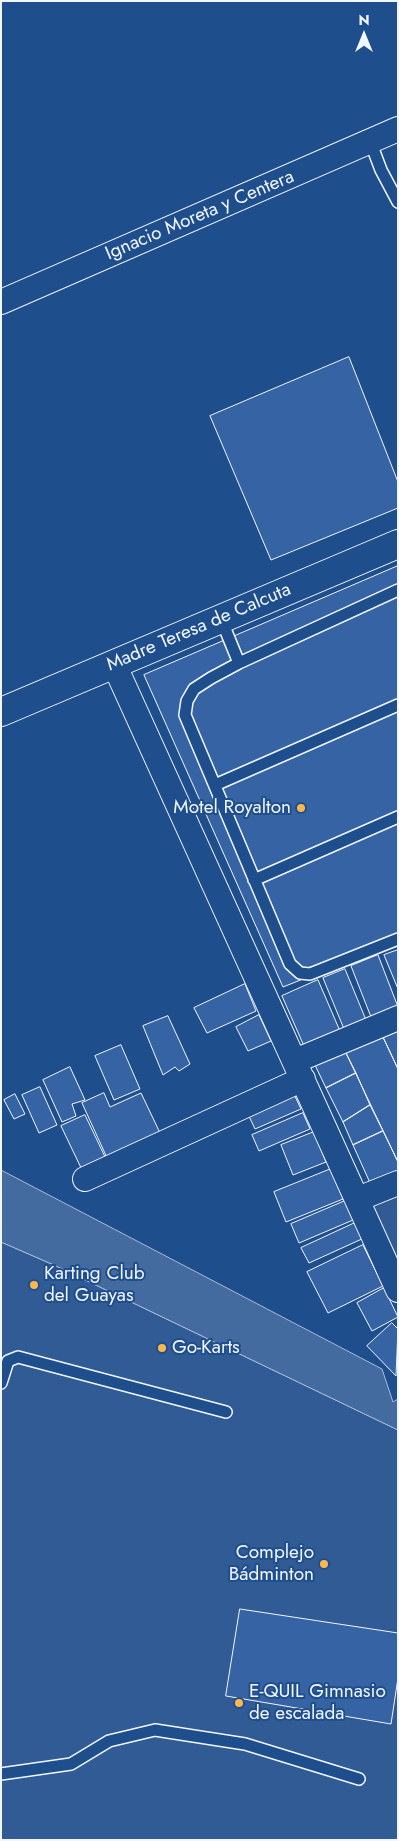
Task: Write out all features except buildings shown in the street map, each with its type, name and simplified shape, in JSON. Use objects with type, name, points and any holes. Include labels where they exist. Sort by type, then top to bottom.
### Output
[{"type":"street","name":"Ignacio Moreta y Centera","points":[[1,302],[398,129]]},
{"type":"street","name":"Madre Teresa de Calcuta","points":[[1,712],[398,544]]},
{"type":"street","points":[[114,664],[398,1289]]},
{"type":"street","points":[[85,1179],[398,1018]]},
{"type":"street","points":[[358,1199],[398,1183]]},
{"type":"lane","points":[[370,141],[381,170],[398,202]]},
{"type":"lane","points":[[398,590],[239,663],[194,689],[187,701],[185,715],[290,964],[300,973],[310,974],[398,939]]},
{"type":"lane","points":[[221,619],[239,663]]},
{"type":"lane","points":[[215,785],[398,705]]},
{"type":"lane","points":[[254,880],[398,818]]},
{"type":"lane","points":[[1,1383],[8,1361],[18,1357],[226,1412]]},
{"type":"lane","points":[[1,1774],[71,1764],[109,1741],[155,1730],[245,1744],[360,1779]]},
{"type":"shaded area","points":[[1,1170],[382,1369],[393,1402],[398,1399],[398,1430],[54,1265],[1,1242]]},
{"type":"shaded area","points":[[398,1183],[398,1288],[358,1199]]},
{"type":"shaded area","points":[[1,1242],[54,1265],[398,1430],[398,1840],[1,1840]]},
{"type":"place","name":"Motel Royalton","points":[[301,808]]},
{"type":"place","name":"Karting Club del Guayas","points":[[34,1285]]},
{"type":"place","name":"Go-Karts","points":[[162,1348]]},
{"type":"place","name":"Complejo Bádminton","points":[[324,1564]]},
{"type":"place","name":"E-QUIL Gimnasio de escalada","points":[[239,1703]]}]
